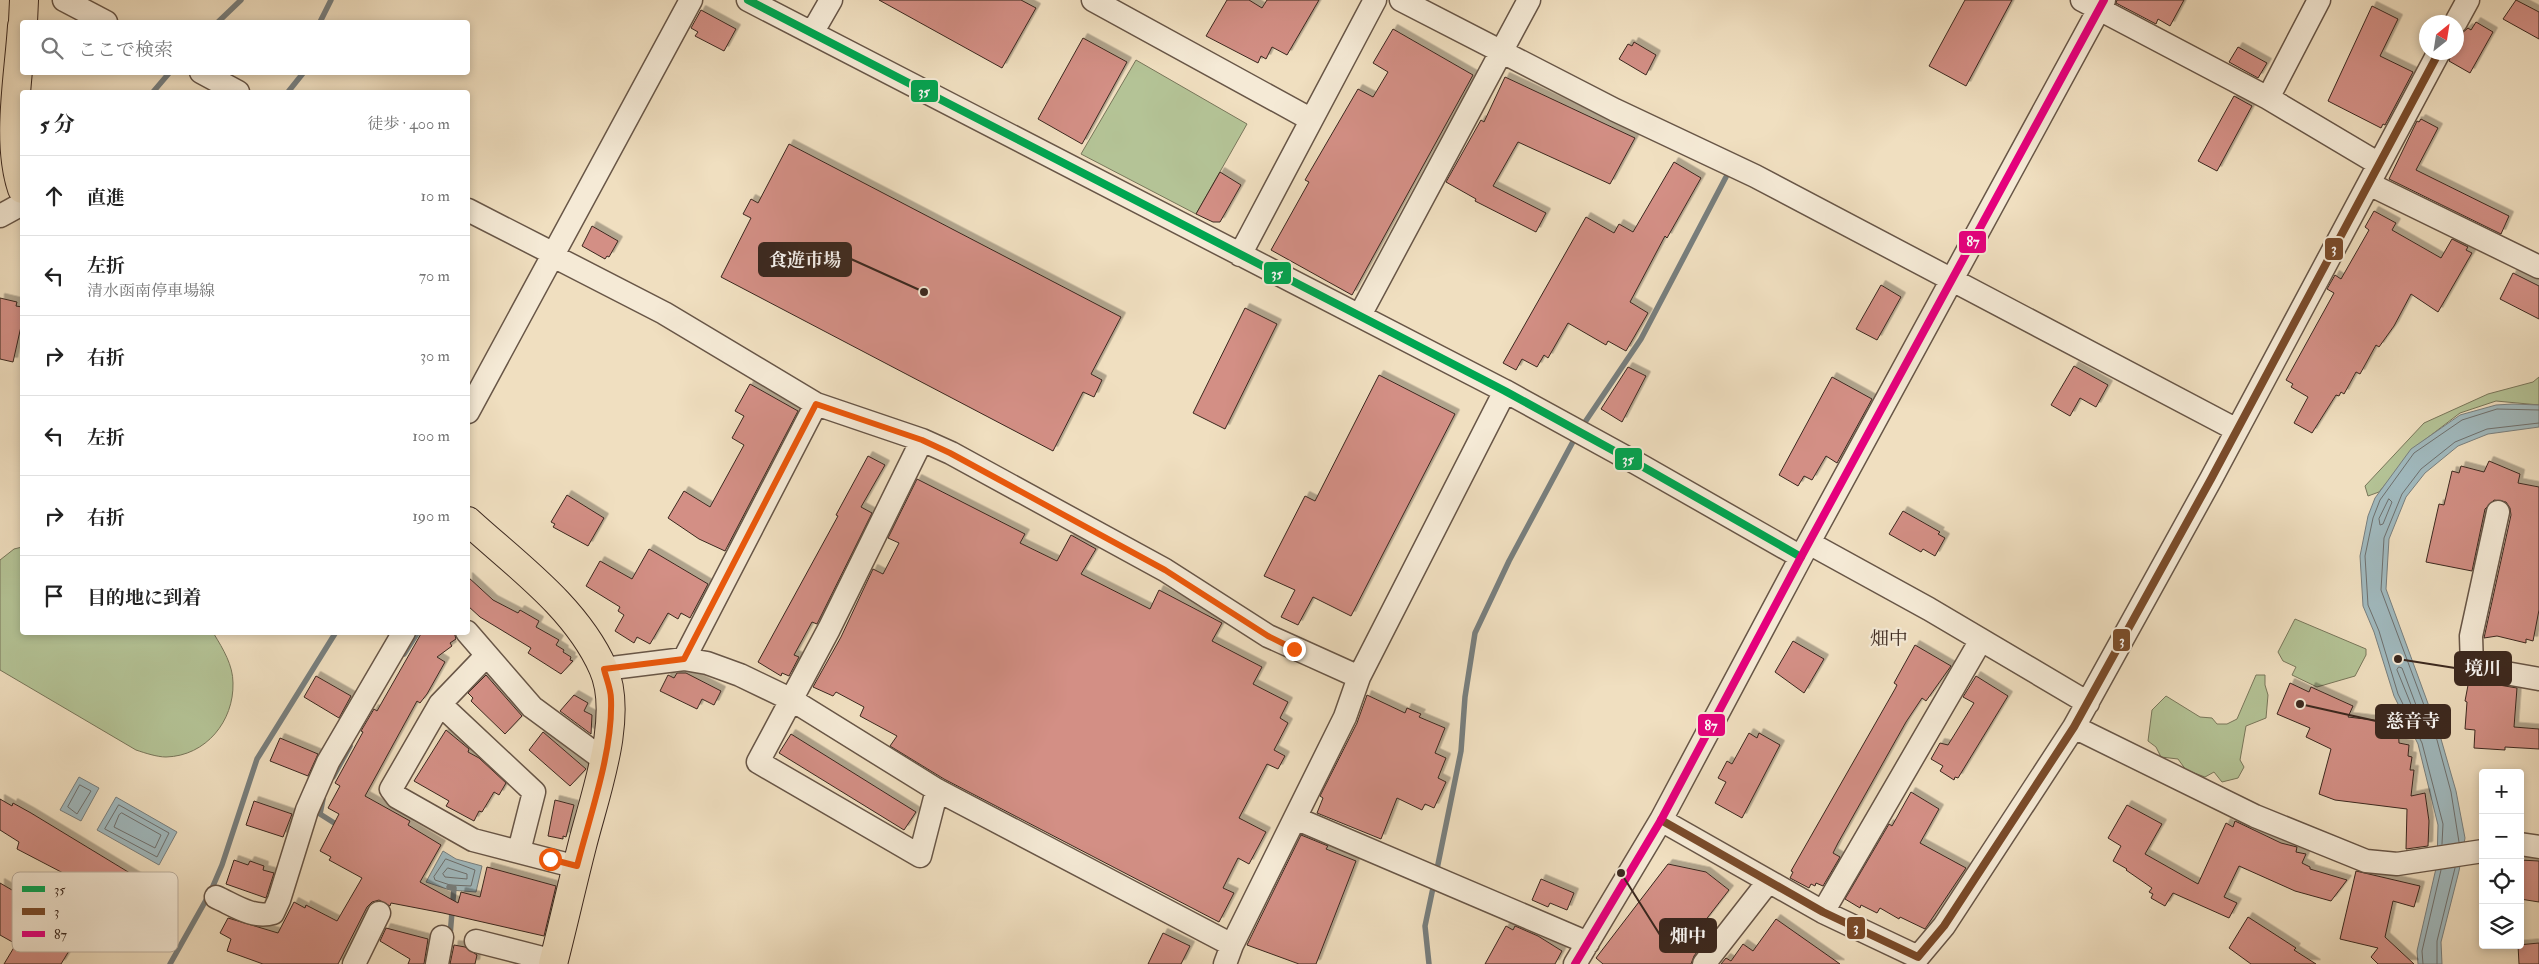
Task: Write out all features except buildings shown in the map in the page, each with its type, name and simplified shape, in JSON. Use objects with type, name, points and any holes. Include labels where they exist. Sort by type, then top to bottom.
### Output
[{"type":"main road","points":[[23,20],[24,0]]},
{"type":"main road","points":[[20,46],[8,132],[20,180]]},
{"type":"main road","points":[[470,523],[543,589],[584,635],[604,669],[611,698],[604,760],[554,962]]},
{"type":"street","points":[[64,0],[102,20]]},
{"type":"street","points":[[470,408],[691,0]]},
{"type":"street","points":[[748,0],[1240,255],[1360,315],[1638,464],[1981,640],[2088,703]]},
{"type":"street","points":[[812,33],[831,0]]},
{"type":"street","points":[[1093,0],[1310,119]]},
{"type":"street","points":[[1240,255],[1310,119],[1375,0]]},
{"type":"street","points":[[1401,0],[1500,52],[1755,176],[2236,429]]},
{"type":"street","points":[[1360,315],[1529,0]]},
{"type":"street","points":[[2268,98],[2319,0]]},
{"type":"street","points":[[2460,15],[2468,0]]},
{"type":"street","points":[[1576,964],[1661,820],[1951,280],[2095,3],[2268,98],[2354,151],[2379,164]]},
{"type":"street","points":[[1661,820],[1768,882],[1915,960],[1944,926],[2088,703],[2435,60]]},
{"type":"street","points":[[207,75],[234,90]]},
{"type":"street","points":[[2369,184],[2539,267]]},
{"type":"street","points":[[0,216],[20,205]]},
{"type":"street","points":[[470,211],[680,322],[736,358],[816,404],[922,440],[950,453],[1165,570],[1268,636],[1359,677]]},
{"type":"street","points":[[604,669],[684,659],[707,663],[740,675],[792,700],[937,790],[1228,955],[1345,717],[1359,677],[1504,391]]},
{"type":"street","points":[[684,659],[816,404]]},
{"type":"street","points":[[922,440],[792,700],[758,762],[920,856],[937,790]]},
{"type":"street","points":[[2498,512],[2471,636],[2472,667],[2539,679]]},
{"type":"street","points":[[216,897],[249,913],[263,916],[273,913],[279,900],[307,810],[328,762],[402,635]]},
{"type":"street","points":[[470,635],[532,707],[604,760]]},
{"type":"street","points":[[1823,912],[1981,640]]},
{"type":"street","points":[[487,655],[440,704],[391,789],[406,802],[472,840],[577,866]]},
{"type":"street","points":[[440,704],[534,792],[519,851]]},
{"type":"street","points":[[2074,727],[2254,816],[2366,861],[2397,864],[2477,852]]},
{"type":"street","points":[[1295,818],[1588,943]]},
{"type":"street","points":[[2524,844],[2539,846]]},
{"type":"street","points":[[1704,964],[1768,882]]},
{"type":"street","points":[[354,964],[379,913]]},
{"type":"street","points":[[437,964],[442,937]]},
{"type":"street","points":[[476,941],[554,962]]},
{"type":"green space","points":[[1136,60],[1247,124],[1196,214],[1081,154]]},
{"type":"green space","points":[[2539,377],[2539,405],[2496,401],[2460,413],[2418,445],[2379,492],[2368,496],[2365,486],[2424,423],[2488,394],[2533,382]]},
{"type":"green space","points":[[20,548],[20,635],[215,635],[224,651],[233,676],[229,710],[215,734],[205,743],[180,755],[166,757],[147,754],[136,750],[0,670],[0,560],[14,549]]},
{"type":"green space","points":[[2295,619],[2366,649],[2366,655],[2355,676],[2317,687],[2292,675],[2296,667],[2283,661],[2278,652]]},
{"type":"green space","points":[[2256,675],[2265,675],[2268,695],[2266,718],[2246,726],[2240,760],[2244,767],[2238,778],[2222,782],[2214,772],[2205,777],[2186,770],[2178,759],[2161,757],[2156,747],[2148,741],[2152,710],[2166,696],[2200,717],[2212,718],[2217,724],[2227,724],[2237,719]]},
{"type":"water","points":[[2496,405],[2539,405],[2539,427],[2488,434],[2458,446],[2425,473],[2406,497],[2389,539],[2386,589],[2441,739],[2456,791],[2465,838],[2459,871],[2441,942],[2442,964],[2418,964],[2417,951],[2437,864],[2438,825],[2418,744],[2394,696],[2374,632],[2363,606],[2360,556],[2368,516],[2375,498],[2411,449],[2460,415]]},
{"type":"water","points":[[79,777],[99,788],[81,821],[60,810]]},
{"type":"water","points":[[116,797],[177,832],[159,865],[97,830]]},
{"type":"water","points":[[443,851],[456,859],[482,866],[476,892],[450,890],[426,882]]},
{"type":"waterway","points":[[220,20],[241,0]]},
{"type":"waterway","points":[[321,20],[331,0]]},
{"type":"waterway","points":[[155,90],[167,75]]},
{"type":"waterway","points":[[290,90],[302,75]]},
{"type":"waterway","points":[[1581,428],[1641,339],[1726,177]]},
{"type":"waterway","points":[[1436,874],[1461,751],[1465,697],[1475,633],[1509,561],[1576,436]]},
{"type":"waterway","points":[[178,950],[210,893],[222,865],[257,759],[334,635]]},
{"type":"waterway","points":[[404,654],[416,635]]},
{"type":"waterway","points":[[333,777],[350,746]]},
{"type":"waterway","points":[[323,799],[320,814],[339,826]]},
{"type":"waterway","points":[[1429,964],[1425,926],[1434,883]]},
{"type":"waterway","points":[[449,887],[454,888],[450,936]]},
{"type":"waterway","points":[[170,964],[177,952]]},
{"type":"transit line","name":"35","points":[[748,0],[1505,391],[1801,557]]},
{"type":"transit line","name":"87","points":[[1575,964],[1661,820],[1801,557],[2104,0]]},
{"type":"transit line","name":"3","points":[[1661,820],[1823,912],[1918,957],[1944,926],[2074,727],[2211,479],[2435,60]]},
{"type":"place","name":"食遊市場","points":[[924,292]]},
{"type":"place","name":"境川","points":[[2398,659]]},
{"type":"place","name":"慈音寺","points":[[2300,704]]},
{"type":"place","name":"畑中","points":[[1621,873]]},
{"type":"district","name":"畑中","points":[[1889,639]]},
{"type":"route","points":[[550,859],[577,866],[604,760],[610,724],[611,698],[604,669],[684,659],[816,404],[922,440],[950,453],[1165,570],[1268,636],[1294,649]]}]
